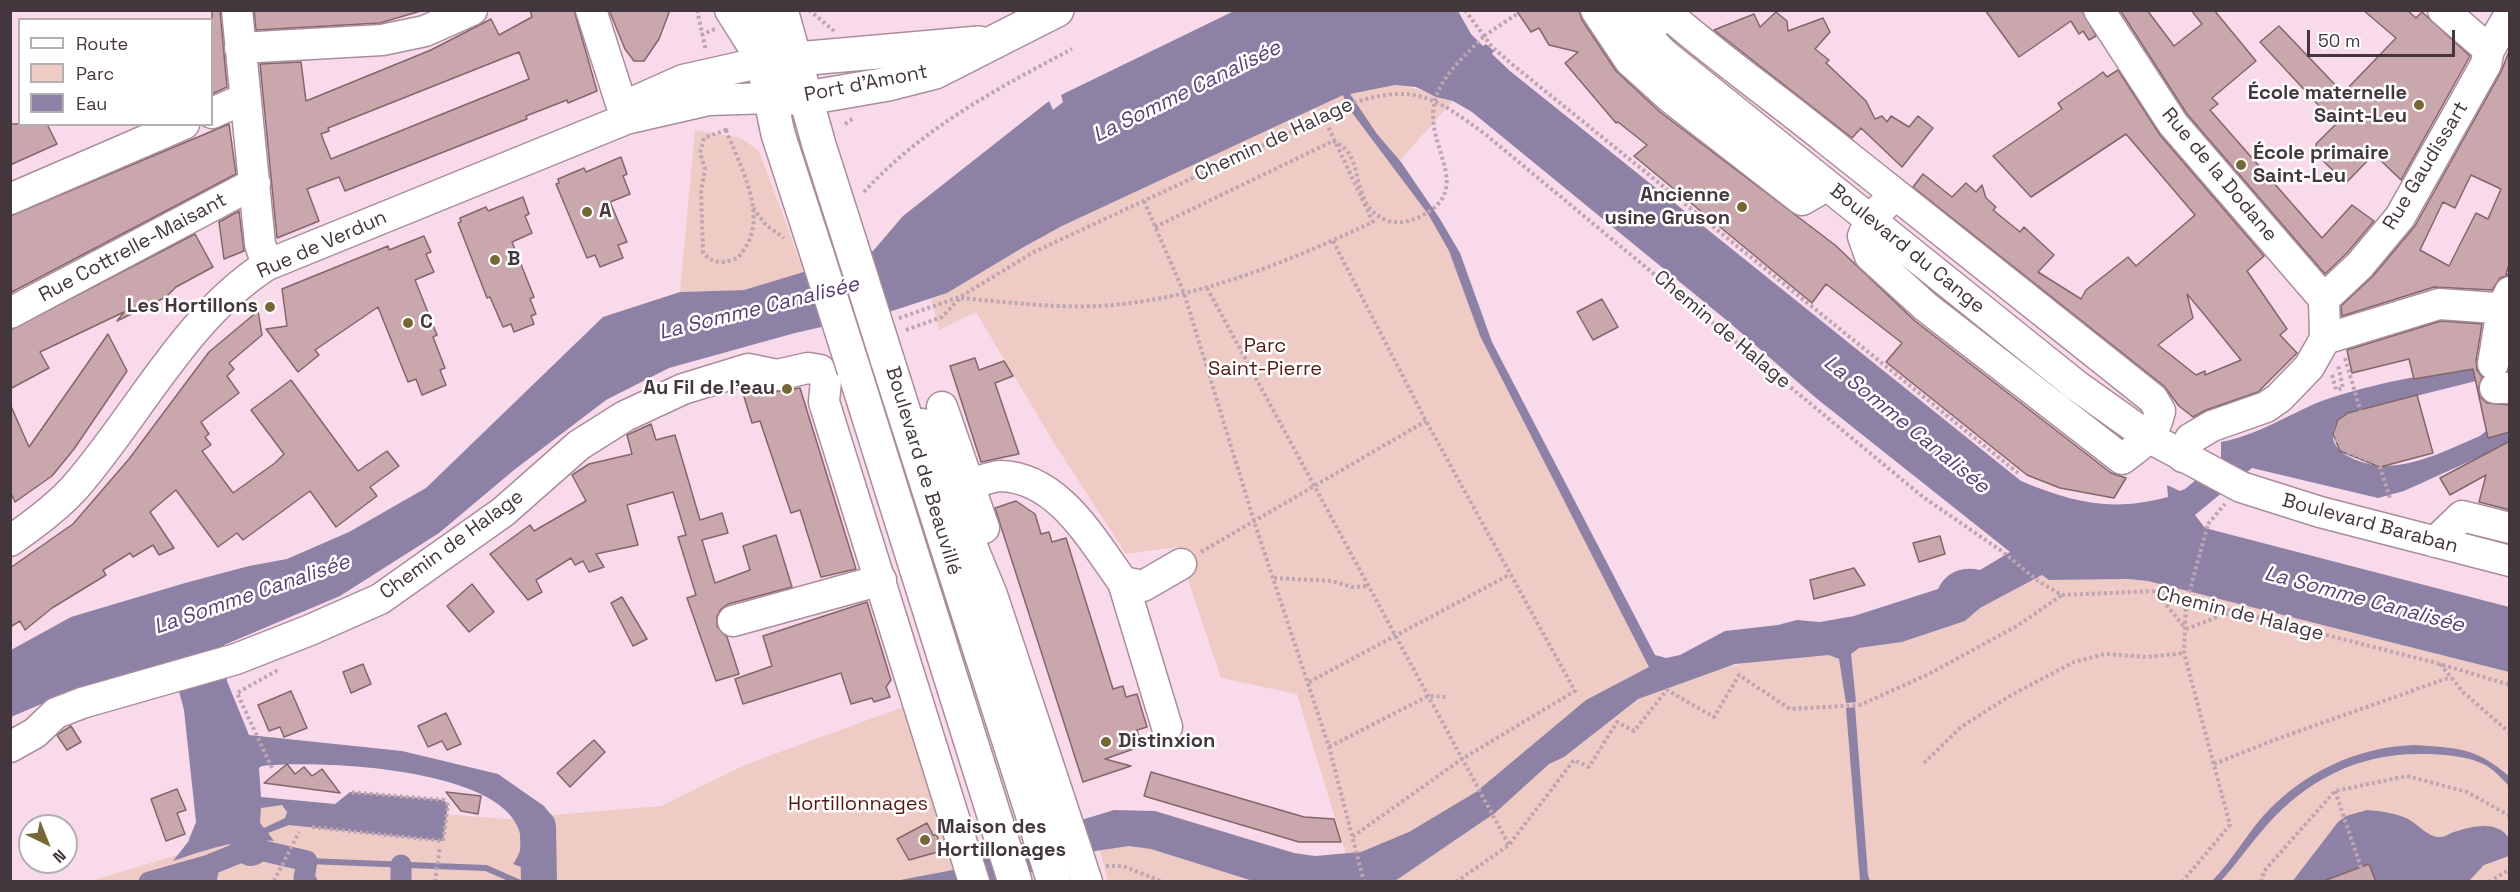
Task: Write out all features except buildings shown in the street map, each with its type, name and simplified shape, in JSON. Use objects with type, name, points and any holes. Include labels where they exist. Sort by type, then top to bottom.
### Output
[{"type":"main road","name":"Boulevard de Beauvillé","points":[[748,10],[763,62],[804,247],[852,400],[1015,882]]},
{"type":"main road","name":"Boulevard de Beauvillé","points":[[781,10],[850,245],[891,369],[927,460],[1054,882]]},
{"type":"main road","name":"Port d'Amont","points":[[770,98],[807,98],[888,84],[934,72],[992,42],[1037,15]]},
{"type":"main road","name":"Port d'Amont","points":[[763,62],[992,42]]},
{"type":"street","points":[[237,10],[260,244],[267,265]]},
{"type":"street","points":[[240,48],[382,40],[424,31],[472,10]]},
{"type":"street","points":[[591,10],[626,119]]},
{"type":"street","points":[[730,10],[763,62]]},
{"type":"street","points":[[791,10],[796,60]]},
{"type":"street","points":[[1596,10],[1630,61],[1672,99],[1802,200],[1815,192],[1822,181]]},
{"type":"street","name":"Rue de la Dodane","points":[[2098,10],[2173,124],[2324,299]]},
{"type":"street","points":[[2443,10],[2489,50]]},
{"type":"street","points":[[1630,61],[1633,21],[1667,13],[2153,399],[2160,411],[2150,438]]},
{"type":"street","name":"Rue Gaudissart","points":[[2324,299],[2360,265],[2400,217],[2486,64],[2489,50],[2510,14]]},
{"type":"street","name":"Boulevard du Cange","points":[[1633,21],[1665,55],[2092,398],[2150,438],[2194,463]]},
{"type":"street","name":"Rue de Verdun","points":[[626,119],[638,100],[683,80],[712,71],[763,62]]},
{"type":"street","name":"Rue de Verdun","points":[[11,539],[76,486],[204,320],[241,282],[267,265],[626,119],[709,100],[770,98]]},
{"type":"street","points":[[213,113],[244,99]]},
{"type":"street","points":[[10,199],[179,126]]},
{"type":"street","name":"Rue Cottrelle-Maisant","points":[[10,313],[255,183]]},
{"type":"street","points":[[1870,220],[1894,195]]},
{"type":"street","points":[[2194,463],[2190,439],[2212,426],[2266,407],[2279,398],[2309,367],[2325,339],[2324,299]]},
{"type":"street","points":[[2325,339],[2439,304],[2507,303],[2499,380]]},
{"type":"street","name":"Boulevard de Beauvillé","points":[[748,369],[777,375],[808,368],[820,370],[826,380],[824,402],[852,400],[881,580],[974,882]]},
{"type":"street","name":"Chemin de Halage","points":[[10,747],[36,734],[56,713],[82,703],[236,659],[380,599],[503,512],[579,445],[625,416],[683,389],[748,369]]},
{"type":"street","points":[[852,400],[886,405],[900,448],[927,460],[950,464],[970,484]]},
{"type":"street","points":[[942,406],[1052,729],[1021,778]]},
{"type":"street","points":[[927,460],[992,595],[1042,746],[1096,874]]},
{"type":"street","name":"Boulevard Baraban","points":[[2194,463],[2231,483],[2320,512],[2510,561]]},
{"type":"street","points":[[970,484],[999,476],[1028,480],[1047,490],[1082,526],[1123,582],[1167,727]]},
{"type":"street","points":[[2435,542],[2462,516],[2510,528]]},
{"type":"street","points":[[1123,582],[1143,586],[1181,564]]},
{"type":"street","points":[[733,621],[881,580]]},
{"type":"path","points":[[696,10],[712,71]]},
{"type":"path","points":[[810,10],[833,29]]},
{"type":"path","points":[[1465,10],[1484,36],[1522,72],[2018,473]]},
{"type":"path","points":[[1155,227],[1333,141],[1345,146],[1353,157],[1360,192],[1383,219],[1400,222],[1417,219],[1434,210],[1444,197],[1448,181],[1447,171],[1433,129],[1436,97],[1449,73],[1484,36],[1522,10]]},
{"type":"path","points":[[864,192],[889,165],[927,136],[1002,86],[1072,49]]},
{"type":"path","name":"Chemin de Halage","points":[[906,330],[942,317],[960,297],[1034,252],[1323,116],[1372,97],[1418,93],[1449,108],[1485,134],[1923,497],[2003,552],[2038,581],[2062,595],[2155,591],[2440,664],[2510,685]]},
{"type":"path","points":[[960,297],[1024,304],[1098,306],[1153,300],[1207,288],[1333,241],[1373,222],[1323,116]]},
{"type":"path","points":[[753,208],[753,228],[749,243],[738,259],[725,263],[711,261],[703,253],[701,239],[701,191],[705,169],[699,153],[704,138],[726,130],[744,176],[753,208],[766,225],[781,237],[804,247]]},
{"type":"path","points":[[1144,201],[1184,293],[1254,521],[1329,747],[1364,882]]},
{"type":"path","points":[[1333,241],[1426,421],[1575,691],[1462,759],[1352,837]]},
{"type":"path","points":[[1207,288],[1509,845]]},
{"type":"path","points":[[2333,380],[2336,390],[2343,388],[2337,361],[2346,358],[2361,413],[2338,425],[2337,441],[2347,452],[2382,467],[2389,497]]},
{"type":"path","points":[[1181,564],[1426,421]]},
{"type":"path","points":[[2182,882],[2230,825],[2184,653],[2186,604],[2208,524],[2216,514]]},
{"type":"path","points":[[1309,682],[1509,575]]},
{"type":"path","points":[[1273,578],[1332,581],[1352,588],[1368,586]]},
{"type":"path","points":[[2155,591],[2186,629]]},
{"type":"path","points":[[1456,882],[1509,845],[1574,760],[1589,767],[1617,722],[1634,731],[1667,690],[1714,717],[1739,675],[1790,709],[1860,705],[1927,675],[2017,626],[2062,595]]},
{"type":"path","points":[[2186,629],[2232,611]]},
{"type":"path","points":[[1924,763],[1961,728],[2013,694],[2074,662],[2105,654],[2147,657],[2184,653]]},
{"type":"path","points":[[272,768],[237,693],[275,673],[282,664]]},
{"type":"path","points":[[2440,664],[2464,693],[2510,733]]},
{"type":"path","points":[[2214,764],[2274,740],[2451,677]]},
{"type":"path","points":[[1329,747],[1428,696],[1448,697]]},
{"type":"path","points":[[2261,882],[2264,871],[2335,791],[2407,776],[2467,792],[2510,816]]},
{"type":"path","points":[[2335,791],[2365,879],[2359,882]]},
{"type":"path","points":[[312,827],[443,841],[448,805],[444,800],[350,792]]},
{"type":"path","points":[[274,881],[299,832]]},
{"type":"path","points":[[435,882],[440,846]]},
{"type":"path","points":[[1096,874],[1123,867],[1163,882]]},
{"type":"path","points":[[2489,882],[2510,869]]},
{"type":"green space","name":"Parc Saint-Pierre","points":[[1395,85],[1453,101],[1394,167],[1428,214],[1449,251],[1480,336],[1649,664],[1713,671],[1749,662],[1829,655],[1839,659],[1860,648],[1902,642],[1965,621],[1980,608],[2042,575],[2049,580],[2148,581],[2509,672],[2509,881],[1346,881],[1354,880],[1297,694],[1221,678],[1177,547],[1126,554],[1054,443],[976,312],[939,330],[931,299],[947,293],[1062,226],[1339,95]]},
{"type":"green space","points":[[695,130],[741,138],[759,151],[804,272],[744,290],[680,292]]},
{"type":"green space","name":"Hortillonnages","points":[[906,706],[961,882],[87,882],[194,850],[218,796],[506,819],[661,806],[747,764]]},
{"type":"green space","points":[[1139,836],[1293,881],[1108,881],[1098,843]]},
{"type":"water","name":"La Somme Canalisée","points":[[1234,11],[1458,11],[1471,34],[1483,46],[1486,44],[1494,51],[1492,54],[1510,71],[2021,481],[2076,500],[2129,504],[2168,497],[2167,485],[2180,491],[2185,489],[2221,459],[2221,442],[2259,430],[2319,402],[2364,388],[2413,377],[2509,366],[2509,380],[2476,381],[2348,413],[2337,423],[2333,439],[2341,452],[2347,456],[2372,465],[2387,466],[2435,455],[2480,436],[2486,431],[2509,427],[2509,449],[2479,457],[2404,491],[2378,498],[2252,468],[2195,515],[2205,528],[2509,607],[2509,672],[2148,581],[2049,580],[2042,575],[1980,608],[1965,621],[1902,642],[1859,648],[1851,654],[1856,702],[1846,703],[1839,659],[1829,655],[1735,664],[1638,699],[1564,757],[1549,764],[1495,813],[1395,881],[1253,881],[1151,849],[1129,846],[1095,851],[1006,881],[895,881],[953,870],[1078,821],[1114,810],[1155,811],[1294,853],[1315,856],[1361,852],[1409,832],[1476,792],[1586,700],[1649,667],[1480,336],[1449,251],[1428,214],[1347,106],[1343,95],[1062,226],[947,293],[892,311],[795,333],[669,368],[606,400],[514,470],[439,533],[340,596],[224,645],[227,681],[249,735],[402,751],[498,774],[544,806],[552,816],[550,866],[555,880],[513,864],[520,848],[519,830],[504,809],[478,793],[443,780],[403,772],[322,765],[262,766],[259,768],[261,797],[335,804],[350,792],[444,800],[448,805],[443,841],[289,825],[268,833],[274,841],[235,843],[173,861],[188,842],[196,822],[184,710],[171,662],[74,690],[11,717],[11,650],[71,617],[185,583],[249,566],[287,559],[349,532],[426,488],[603,317],[680,292],[744,290],[873,251],[903,216],[1049,101],[1053,110],[1063,102],[1061,95]],"holes":[[[1395,85],[1416,87],[1436,97],[1453,101],[1472,112],[1730,323],[1816,398],[2010,552],[1980,570],[1967,569],[1950,574],[1938,589],[1854,616],[1820,622],[1797,620],[1778,625],[1725,631],[1680,655],[1666,658],[1655,655],[1492,342],[1460,253],[1401,162],[1377,134],[1350,94]],[[282,805],[287,812],[285,818],[264,828],[260,823],[261,808]]]},
{"type":"water","points":[[1855,707],[1870,881],[1860,881],[1846,708]]},
{"type":"water","points":[[2414,745],[2454,748],[2475,754],[2497,766],[2509,776],[2509,786],[2485,765],[2466,758],[2434,754],[2396,755],[2354,765],[2335,773],[2299,795],[2267,825],[2221,881],[2212,881],[2263,816],[2295,787],[2331,765],[2351,757],[2392,747]]},
{"type":"water","points":[[2367,810],[2403,817],[2436,837],[2484,826],[2498,829],[2509,838],[2509,856],[2484,865],[2469,881],[2292,882],[2338,822],[2346,816]]},
{"type":"waterway","points":[[232,794],[233,805],[251,848]]},
{"type":"waterway","points":[[538,827],[539,882]]},
{"type":"waterway","points":[[206,882],[209,865],[251,848],[307,861],[304,878],[307,882]]},
{"type":"waterway","points":[[307,861],[486,868],[518,882]]},
{"type":"waterway","points":[[149,882],[209,865]]},
{"type":"waterway","points":[[401,865],[401,882]]},
{"type":"place","name":"École maternelle Saint-Leu","points":[[2419,105]]},
{"type":"place","name":"École primaire Saint-Leu","points":[[2241,165]]},
{"type":"place","name":"Ancienne usine Gruson","points":[[1742,207]]},
{"type":"place","name":"A","points":[[587,212]]},
{"type":"place","name":"B","points":[[495,260]]},
{"type":"place","name":"Les Hortillons","points":[[270,307]]},
{"type":"place","name":"C","points":[[408,323]]},
{"type":"place","name":"Au Fil de l'eau","points":[[787,389]]},
{"type":"place","name":"Distinxion","points":[[1106,742]]},
{"type":"place","name":"Maison des Hortillonages","points":[[925,840]]}]
